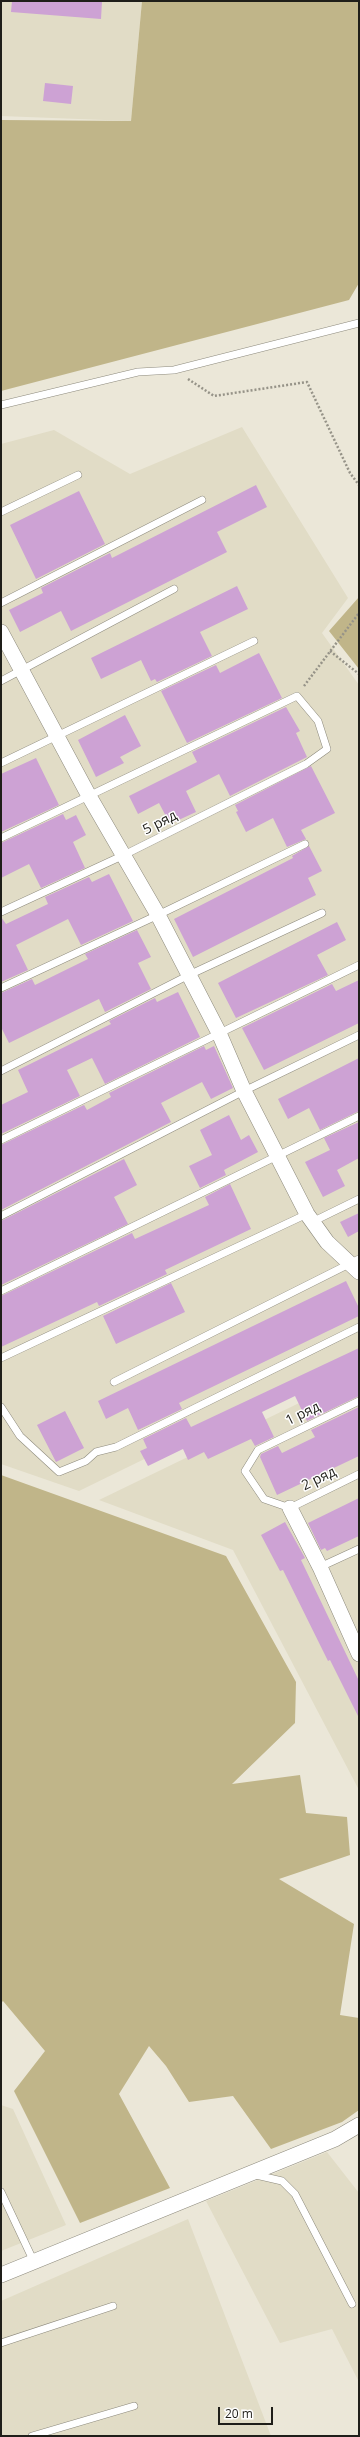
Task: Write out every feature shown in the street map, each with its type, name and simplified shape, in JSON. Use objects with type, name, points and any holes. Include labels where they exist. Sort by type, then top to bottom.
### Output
[{"type":"street","points":[[1,632],[89,796],[158,916],[219,1033],[244,1091],[309,1218],[327,1242],[356,1265]]},
{"type":"street","points":[[290,1508],[358,1647]]},
{"type":"street","points":[[1,2275],[335,2139],[359,2125]]},
{"type":"lane","points":[[1,405],[138,372],[174,370],[359,323]]},
{"type":"lane","points":[[1,512],[78,475]]},
{"type":"lane","points":[[1,603],[202,500]]},
{"type":"lane","points":[[1,681],[174,589]]},
{"type":"lane","points":[[1,763],[58,737],[254,641]]},
{"type":"lane","points":[[1,838],[297,696]]},
{"type":"lane","name":"5 ряд","points":[[1,912],[124,855],[306,764],[327,750],[318,721],[297,696]]},
{"type":"lane","points":[[1,988],[158,916],[305,844]]},
{"type":"lane","points":[[1,1071],[189,975],[322,913]]},
{"type":"lane","points":[[1,1140],[359,965]]},
{"type":"lane","points":[[1,1216],[244,1091],[359,1035]]},
{"type":"lane","points":[[1,1291],[359,1116]]},
{"type":"lane","points":[[1,1358],[309,1218],[359,1199]]},
{"type":"lane","points":[[114,1382],[356,1265]]},
{"type":"lane","points":[[1,1407],[20,1436],[59,1472],[86,1461],[96,1452],[116,1447],[359,1327]]},
{"type":"lane","name":"1 ряд","points":[[290,1508],[264,1500],[245,1471],[258,1450],[359,1401]]},
{"type":"lane","name":"2 ряд","points":[[290,1508],[359,1474]]},
{"type":"lane","points":[[320,1567],[359,1549]]},
{"type":"lane","points":[[249,2174],[282,2180],[295,2194],[352,2304]]},
{"type":"lane","points":[[1,2192],[34,2262]]},
{"type":"lane","points":[[1,2343],[112,2306]]},
{"type":"lane","points":[[32,2436],[134,2406]]},
{"type":"path","points":[[174,370],[214,396],[307,382],[350,473],[359,485]]},
{"type":"path","points":[[297,696],[359,613]]},
{"type":"path","points":[[330,651],[359,674]]},
{"type":"shaded area","points":[[1,1],[142,1],[131,121],[1,116]]},
{"type":"shaded area","points":[[142,1],[359,1],[359,283],[349,300],[1,391],[1,120],[131,121]]},
{"type":"shaded area","points":[[242,427],[348,598],[322,633],[359,685],[359,1354],[79,1491],[1,1464],[1,444],[54,430],[130,474]]},
{"type":"shaded area","points":[[359,597],[359,669],[329,631]]},
{"type":"shaded area","points":[[359,1374],[359,1790],[233,1550],[99,1500]]},
{"type":"shaded area","points":[[1,1475],[226,1556],[296,1682],[295,1723],[232,1784],[300,1775],[306,1813],[347,1817],[350,1855],[279,1879],[354,1924],[340,2015],[359,2018],[359,2110],[342,2122],[271,2149],[233,2096],[189,2102],[166,2066],[149,2046],[119,2094],[170,2188],[80,2223],[14,2091],[45,2051],[3,2001],[1,2003]]},
{"type":"shaded area","points":[[1,2105],[13,2109],[66,2225],[1,2251]]},
{"type":"shaded area","points":[[327,2152],[359,2193],[359,2382],[332,2329],[280,2343],[206,2201]]},
{"type":"shaded area","points":[[188,2219],[271,2436],[1,2436],[1,2301]]},
{"type":"building","points":[[12,1],[102,1],[101,19],[11,12]]},
{"type":"building","points":[[45,83],[73,86],[71,104],[43,101]]},
{"type":"building","points":[[256,485],[267,507],[217,532],[227,552],[71,631],[61,611],[20,632],[9,610],[43,593],[41,588],[110,553],[112,558]]},
{"type":"building","points":[[79,491],[105,544],[36,579],[10,525]]},
{"type":"building","points":[[237,586],[248,609],[200,632],[212,656],[157,682],[155,679],[151,681],[141,660],[101,679],[91,658]]},
{"type":"building","points":[[259,653],[282,698],[187,743],[161,691],[216,665],[220,673]]},
{"type":"building","points":[[286,707],[300,731],[296,733],[307,757],[230,796],[219,774],[186,791],[196,812],[170,824],[159,803],[138,814],[129,796],[197,762],[192,752]]},
{"type":"building","points":[[125,715],[141,746],[120,757],[124,763],[96,777],[78,740]]},
{"type":"building","points":[[36,758],[59,805],[1,832],[1,774]]},
{"type":"building","points":[[311,766],[335,813],[301,830],[306,839],[287,847],[273,818],[246,832],[236,812],[238,811],[235,805]]},
{"type":"building","points":[[63,814],[66,820],[76,815],[86,835],[73,842],[85,868],[41,888],[29,864],[1,878],[1,843]]},
{"type":"building","points":[[309,846],[322,871],[308,878],[316,895],[193,957],[174,919],[293,858],[292,856]]},
{"type":"building","points":[[109,874],[133,921],[81,945],[68,919],[16,945],[28,970],[1,982],[1,917],[6,924],[48,904],[45,897],[89,877],[92,882]]},
{"type":"building","points":[[337,922],[346,940],[317,955],[328,975],[236,1018],[218,983]]},
{"type":"building","points":[[137,930],[151,957],[138,963],[151,989],[105,1012],[99,999],[9,1043],[1,1027],[1,993],[32,979],[35,985],[88,959],[85,954]]},
{"type":"building","points":[[359,980],[359,1023],[264,1070],[242,1028],[332,984],[336,991]]},
{"type":"building","points":[[178,992],[200,1037],[105,1084],[92,1058],[67,1070],[80,1096],[1,1134],[1,1105],[28,1092],[18,1070],[111,1024],[109,1021],[155,998],[157,1002]]},
{"type":"building","points":[[204,1046],[206,1050],[214,1046],[233,1088],[211,1099],[202,1082],[161,1103],[171,1122],[1,1210],[1,1145],[84,1105],[87,1110],[111,1097],[109,1093]]},
{"type":"building","points":[[359,1058],[359,1111],[320,1130],[309,1108],[288,1119],[278,1099]]},
{"type":"building","points":[[229,1115],[241,1140],[249,1135],[258,1152],[224,1170],[226,1175],[200,1188],[189,1166],[212,1155],[200,1130]]},
{"type":"building","points":[[359,1122],[359,1158],[337,1170],[345,1186],[323,1197],[305,1162],[330,1150],[324,1138]]},
{"type":"building","points":[[124,1159],[137,1185],[114,1197],[128,1224],[1,1285],[1,1221]]},
{"type":"building","points":[[230,1184],[251,1229],[165,1270],[167,1274],[99,1306],[97,1302],[1,1347],[1,1296],[132,1233],[135,1239],[209,1205],[205,1197]]},
{"type":"building","points":[[359,1213],[359,1231],[348,1237],[340,1222]]},
{"type":"building","points":[[346,1281],[359,1308],[359,1316],[179,1403],[182,1409],[138,1430],[128,1408],[106,1419],[98,1401]]},
{"type":"building","points":[[171,1283],[185,1312],[116,1344],[103,1316]]},
{"type":"building","points":[[359,1348],[359,1396],[307,1421],[295,1396],[262,1412],[274,1437],[255,1446],[251,1439],[208,1459],[204,1452],[188,1460],[183,1449],[148,1466],[140,1451],[147,1448],[143,1439],[186,1418],[191,1427]]},
{"type":"building","points":[[359,1407],[359,1456],[277,1495],[260,1457],[261,1454],[278,1446],[282,1453],[315,1437],[311,1430]]},
{"type":"building","points":[[65,1411],[84,1448],[56,1462],[37,1425]]},
{"type":"building","points":[[359,1498],[359,1536],[327,1551],[325,1548],[321,1550],[308,1523]]},
{"type":"building","points":[[285,1522],[305,1558],[301,1560],[359,1681],[359,1718],[330,1660],[328,1661],[283,1570],[280,1571],[261,1535]]}]
